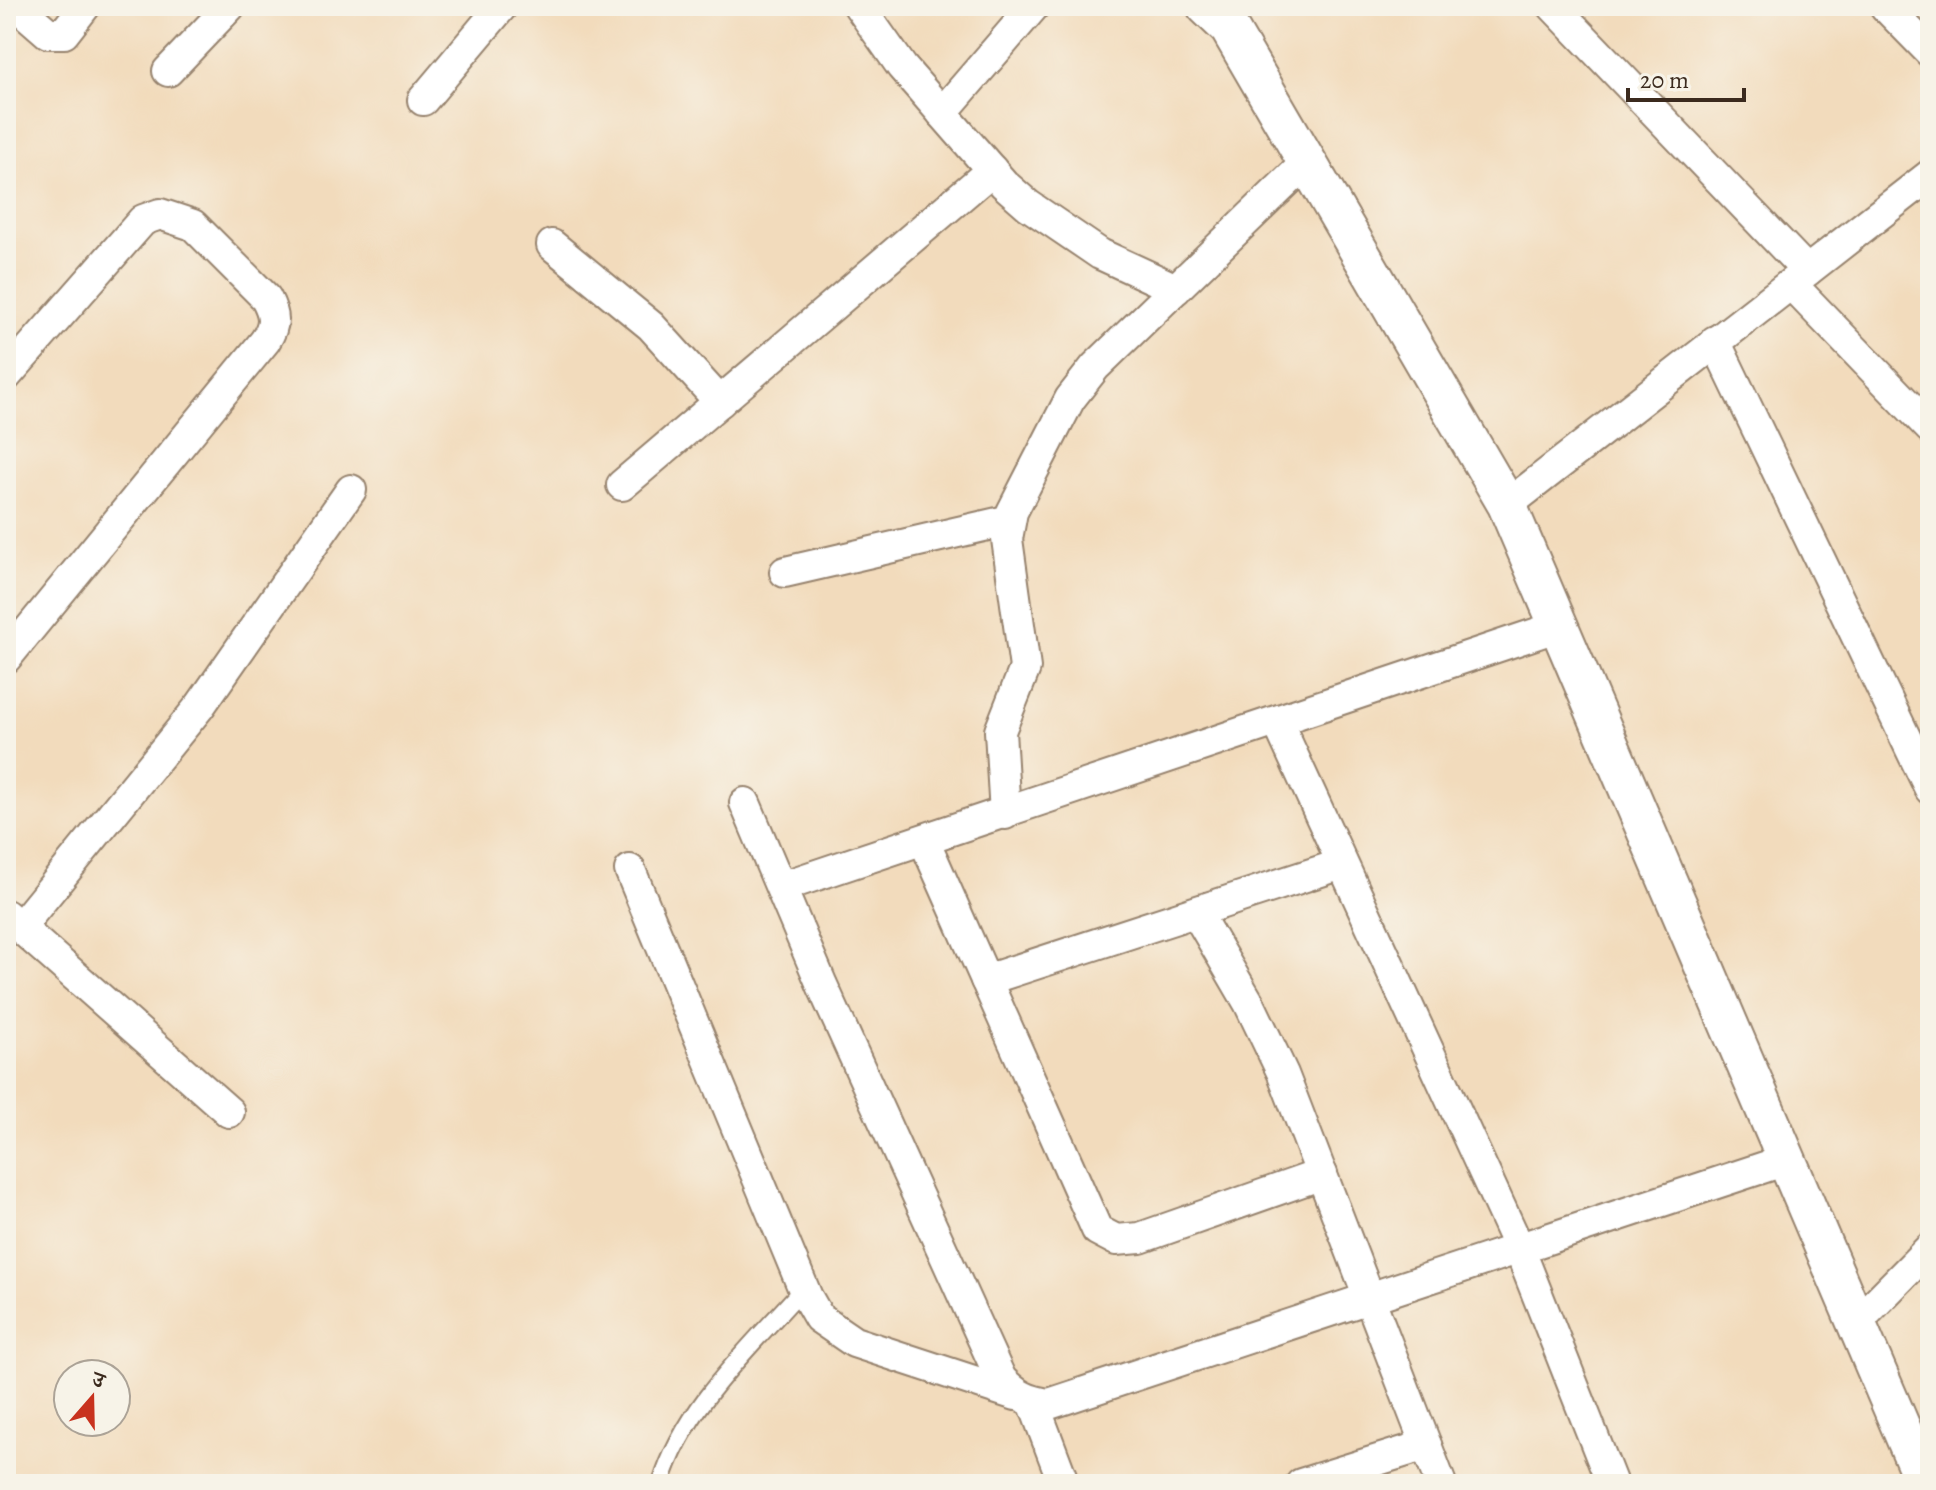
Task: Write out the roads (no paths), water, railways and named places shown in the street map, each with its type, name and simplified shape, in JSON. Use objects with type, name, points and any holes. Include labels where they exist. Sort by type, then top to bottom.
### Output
[{"type":"street","points":[[17,6],[48,33],[64,33],[85,6]]},
{"type":"street","points":[[168,71],[230,6]]},
{"type":"street","points":[[423,100],[502,6]]},
{"type":"street","points":[[859,6],[886,49],[992,170],[1028,205],[1100,254],[1176,289]]},
{"type":"street","points":[[942,113],[1034,6]]},
{"type":"street","points":[[1206,6],[1229,28],[1507,505],[1925,1484]]},
{"type":"street","points":[[1553,6],[1799,277],[1930,428]]},
{"type":"street","points":[[1885,6],[1930,52]]},
{"type":"street","points":[[1005,814],[1000,731],[1003,714],[1025,668],[1007,539],[1019,492],[1070,399],[1095,367],[1307,162]]},
{"type":"street","points":[[622,485],[992,170]]},
{"type":"street","points":[[1507,505],[1930,175]]},
{"type":"street","points":[[6,376],[143,220],[160,214],[193,225],[266,298],[274,313],[274,327],[265,341],[6,658]]},
{"type":"street","points":[[552,245],[643,318],[720,402]]},
{"type":"street","points":[[1715,341],[1930,789]]},
{"type":"street","points":[[229,1112],[13,921],[200,706],[351,490]]},
{"type":"street","points":[[785,572],[1010,520]]},
{"type":"street","points":[[781,887],[1559,626]]},
{"type":"street","points":[[1277,721],[1519,1248],[1612,1484]]},
{"type":"street","points":[[745,803],[1001,1379],[1024,1398],[1064,1484]]},
{"type":"street","points":[[924,840],[1097,1230],[1116,1240],[1140,1238],[1322,1174]]},
{"type":"street","points":[[986,980],[1342,864]]},
{"type":"street","points":[[630,870],[803,1288],[819,1318],[854,1342],[1024,1398],[1049,1404],[1786,1160]]},
{"type":"street","points":[[1196,912],[1263,1031],[1322,1174],[1441,1484]]},
{"type":"street","points":[[1856,1323],[1930,1248]]},
{"type":"street","points":[[1301,1484],[1426,1445]]},
{"type":"lane","points":[[661,1484],[678,1438],[696,1409],[803,1288]]}]
